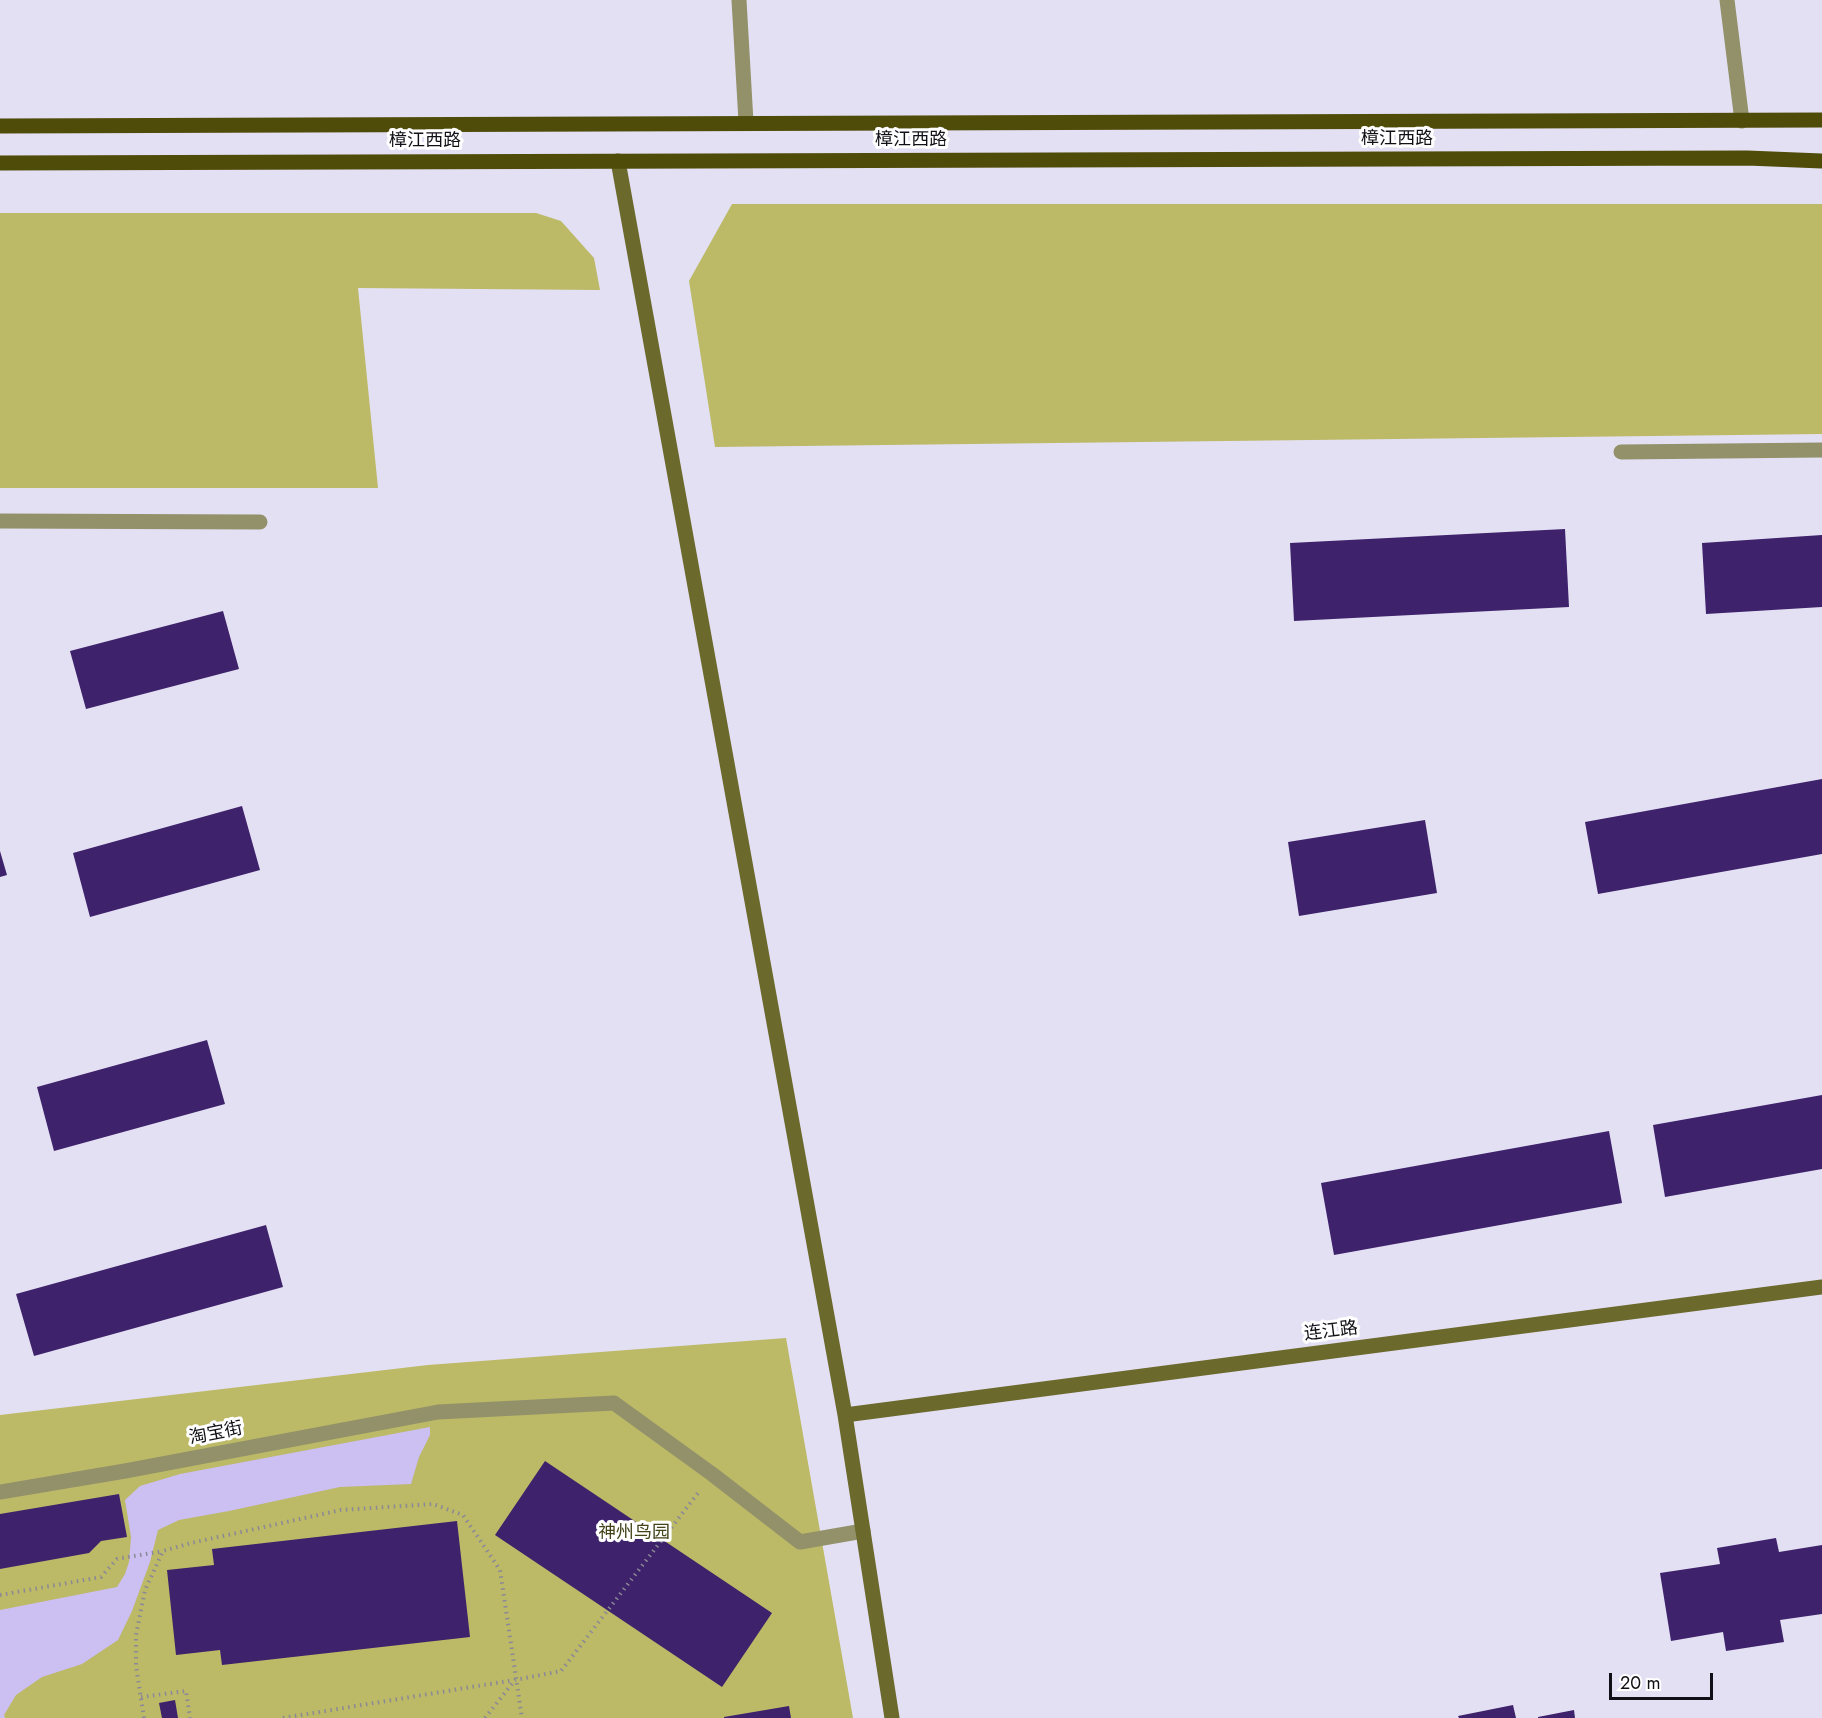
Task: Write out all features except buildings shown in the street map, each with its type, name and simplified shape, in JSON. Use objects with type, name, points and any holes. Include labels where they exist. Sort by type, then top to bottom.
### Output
[{"type":"main road","name":"樟江西路","points":[[0,126],[1822,120]]},
{"type":"main road","name":"樟江西路","points":[[0,163],[1735,158],[1822,161]]},
{"type":"street","points":[[739,0],[746,122]]},
{"type":"street","points":[[1727,0],[1742,121]]},
{"type":"street","points":[[618,161],[845,1415],[892,1718]]},
{"type":"street","points":[[1621,452],[1822,450]]},
{"type":"street","points":[[0,521],[260,522]]},
{"type":"street","name":"连江路","points":[[845,1415],[1822,1287]]},
{"type":"street","name":"淘宝街","points":[[0,1492],[137,1469],[438,1412],[614,1403],[800,1542],[863,1531]]},
{"type":"path","points":[[283,1718],[561,1671],[712,1474]]},
{"type":"path","points":[[0,1595],[101,1577],[117,1559],[164,1551],[341,1510],[433,1504],[463,1515],[500,1570],[522,1718]]},
{"type":"path","points":[[144,1718],[136,1666],[136,1635],[145,1590],[164,1551]]},
{"type":"path","points":[[485,1718],[515,1680]]},
{"type":"path","points":[[141,1698],[186,1691],[190,1718]]},
{"type":"green space","points":[[732,204],[1822,204],[1822,434],[715,447],[689,281]]},
{"type":"green space","points":[[0,213],[536,213],[561,221],[594,258],[600,290],[358,288],[378,488],[0,488]]},
{"type":"green space","name":"神州鸟园","points":[[786,1338],[853,1718],[0,1718],[0,1415],[428,1365]]},
{"type":"shaded area","points":[[430,1427],[430,1435],[419,1457],[411,1484],[340,1487],[179,1520],[158,1530],[150,1562],[132,1611],[118,1640],[82,1664],[42,1677],[16,1695],[4,1715],[5,1718],[0,1718],[0,1610],[117,1587],[129,1562],[131,1537],[125,1500],[140,1486],[180,1474]]}]
